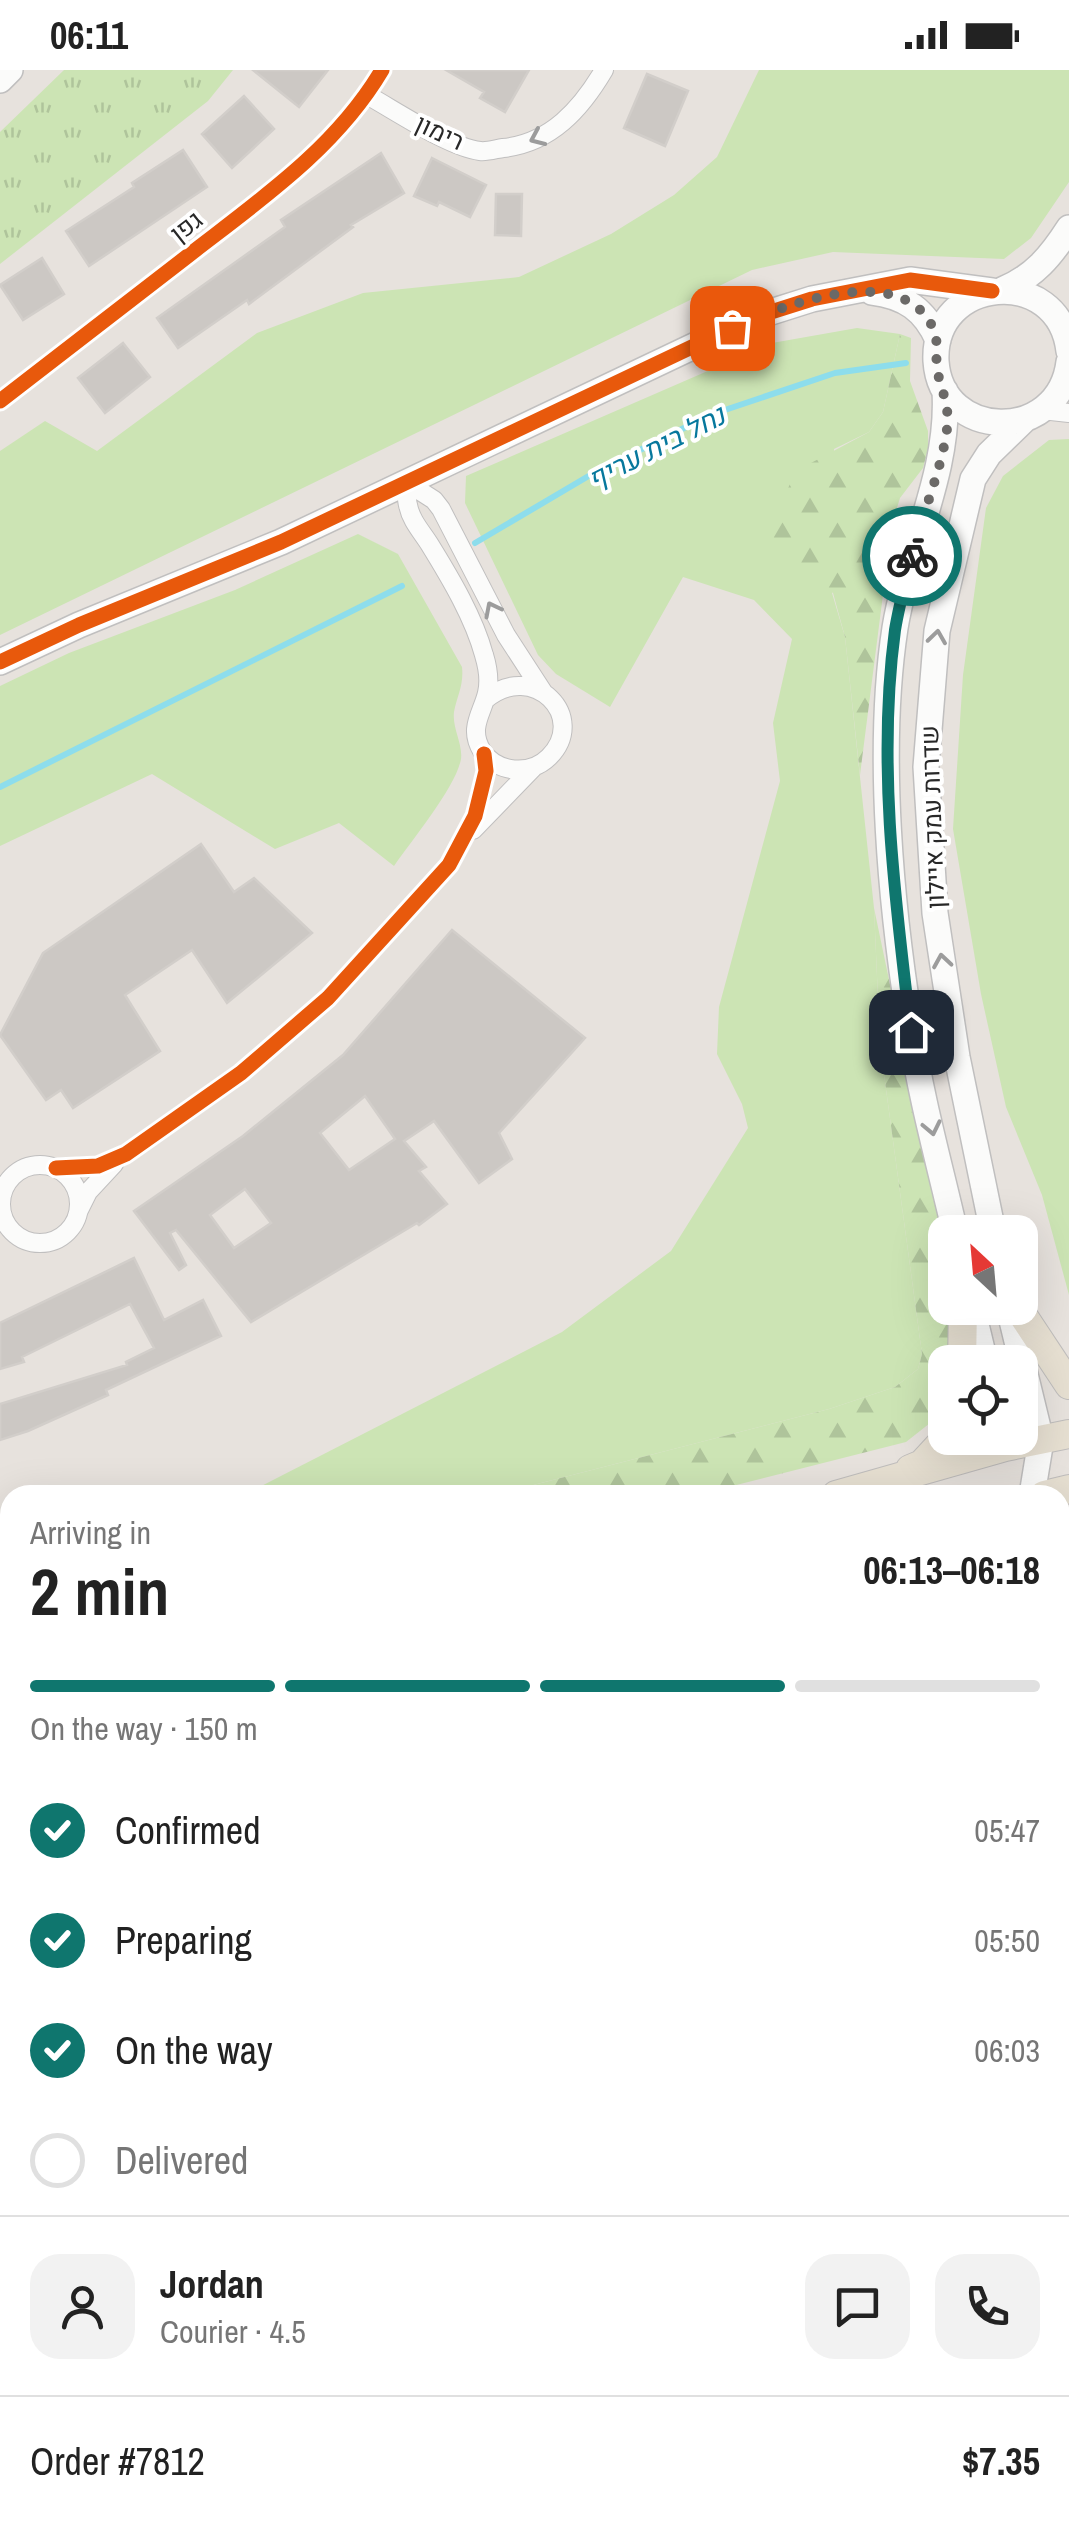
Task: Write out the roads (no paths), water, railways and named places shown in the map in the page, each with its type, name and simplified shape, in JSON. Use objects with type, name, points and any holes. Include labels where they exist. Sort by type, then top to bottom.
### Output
[{"type":"main road","points":[[0,80],[10,70]]},
{"type":"main road","points":[[938,340],[952,313],[977,295],[1023,281],[1039,268],[1069,228]]},
{"type":"main road","points":[[0,662],[79,624],[281,542],[744,322],[797,304],[910,280],[1018,292],[1047,306],[1068,332]]},
{"type":"main road","points":[[847,293],[873,292],[907,301],[930,321],[938,340]]},
{"type":"main road","name":"שדרות עמק איילון","points":[[938,340],[938,375],[945,391],[947,425],[896,628],[888,780],[894,893],[911,1032],[950,1215]]},
{"type":"main road","name":"שדרות עמק איילון","points":[[989,1215],[956,1057],[935,914],[926,767],[936,631],[973,479],[989,454],[1061,388],[1069,362]]},
{"type":"main road","points":[[945,391],[960,408],[979,419],[1002,424],[1033,415]]},
{"type":"main road","points":[[1013,1325],[1041,1440],[1032,1485]]},
{"type":"main road","points":[[1029,1325],[1069,1385]]},
{"type":"main road","points":[[1038,1440],[1069,1434]]},
{"type":"main road","points":[[885,1482],[922,1464],[930,1455]]},
{"type":"main road","points":[[874,1485],[965,1455]]},
{"type":"main road","points":[[1010,1455],[1025,1485]]},
{"type":"street","name":"גפן","points":[[0,401],[277,187],[333,137],[382,70]]},
{"type":"street","name":"רימון","points":[[367,95],[444,137],[480,151],[516,147],[552,132],[581,107],[604,70]]},
{"type":"street","points":[[1033,415],[1069,414]]},
{"type":"street","points":[[406,482],[441,509],[506,636],[542,692],[555,704],[562,728],[554,753],[533,768],[463,842]]},
{"type":"street","points":[[406,482],[408,506],[416,525],[478,634],[488,668],[486,699]]},
{"type":"street","points":[[126,1154],[98,1166],[36,1165],[21,1170],[11,1178],[1,1196],[2,1216],[9,1235],[34,1242],[54,1240],[72,1227],[98,1180],[126,1154],[241,1073],[328,998],[415,906],[463,842],[486,771],[475,726],[486,699],[497,689],[514,684],[542,692]]},
{"type":"street","points":[[484,754],[502,768],[533,768]]},
{"type":"street","points":[[56,1168],[74,1182],[78,1210]]},
{"type":"waterway","name":"נחל בית עריף","points":[[475,543],[592,474],[710,415],[835,373],[906,363]]},
{"type":"waterway","name":"נחל בית עריף","points":[[0,787],[402,586]]}]
